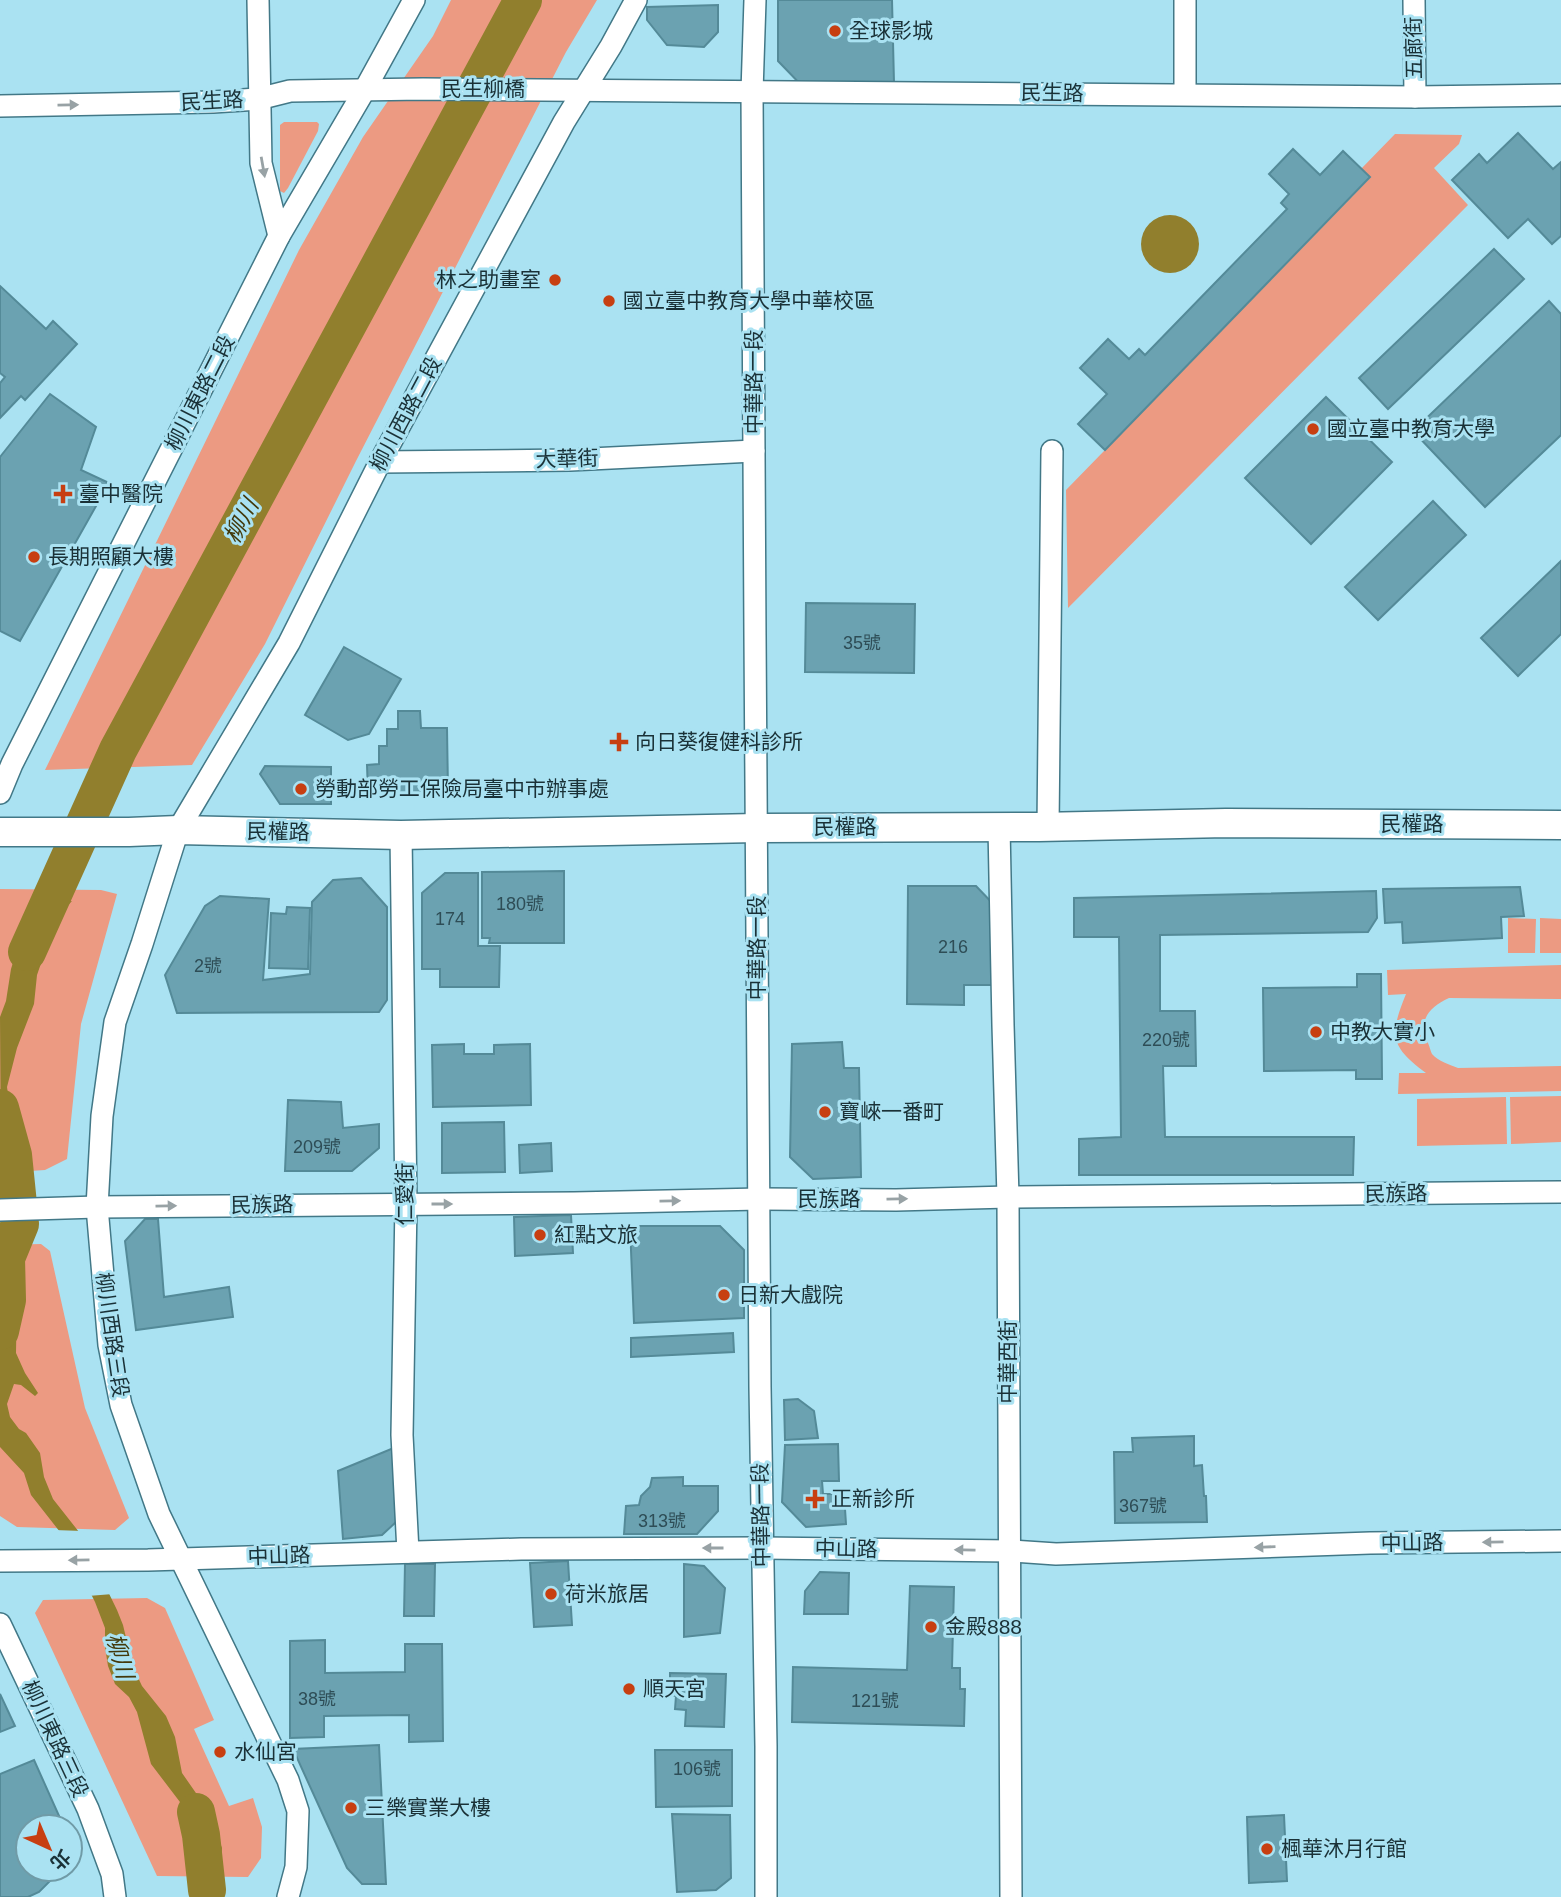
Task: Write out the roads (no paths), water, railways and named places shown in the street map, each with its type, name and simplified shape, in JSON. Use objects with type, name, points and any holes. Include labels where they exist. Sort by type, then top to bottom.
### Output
[{"type":"main road","name":"民權路","points":[[0,832],[178,830],[401,835],[1226,823],[1561,825]]},
{"type":"street","points":[[258,0],[261,163],[279,236]]},
{"type":"street","name":"柳川東路二段","points":[[0,793],[12,764],[279,236],[414,0]]},
{"type":"street","name":"柳川西路二段","points":[[178,830],[289,643],[380,462],[564,122],[636,0]]},
{"type":"street","name":"中華路一段","points":[[755,0],[752,92],[754,451],[761,1548],[766,1746],[766,1897]]},
{"type":"street","points":[[1185,0],[1185,94]]},
{"type":"street","name":"五廊街","points":[[1414,0],[1415,97]]},
{"type":"street","name":"民生路","points":[[0,106],[213,102],[258,99],[290,91],[423,89]]},
{"type":"street","name":"民生柳橋","points":[[423,89],[544,89]]},
{"type":"street","name":"民生路","points":[[544,89],[1415,97],[1561,95]]},
{"type":"street","name":"大華街","points":[[380,462],[570,460],[754,451]]},
{"type":"street","points":[[1048,827],[1052,451]]},
{"type":"street","name":"中華西街","points":[[999,827],[1008,1197],[1011,1897]]},
{"type":"street","name":"柳川西路三段","points":[[178,830],[114,1022],[102,1116],[97,1207],[109,1345],[121,1405],[159,1514],[288,1780],[298,1811],[296,1867],[288,1897]]},
{"type":"street","name":"仁愛街","points":[[401,835],[406,1204],[402,1435],[408,1552]]},
{"type":"street","name":"民族路","points":[[0,1210],[760,1199],[896,1200],[1561,1192]]},
{"type":"street","name":"中山路","points":[[0,1561],[180,1559],[520,1549],[761,1548],[1056,1554],[1370,1543],[1561,1541]]},
{"type":"street","name":"柳川東路三段","points":[[0,1624],[88,1809],[112,1874],[115,1897]]},
{"type":"water","points":[[1164,215],[1176,215],[1191,223],[1199,238],[1199,250],[1191,265],[1176,273],[1164,273],[1149,265],[1141,250],[1141,238],[1149,223]]},
{"type":"water","name":"柳川","points":[[72,901],[57,917],[37,975],[34,1004],[17,1048],[7,1087],[19,1175],[16,1353],[38,1393],[35,1396],[21,1385],[14,1384],[7,1404],[10,1417],[40,1453],[44,1477],[53,1499],[79,1532],[117,1610],[133,1667],[142,1686],[166,1716],[175,1737],[182,1773],[205,1806],[214,1826],[222,1848],[221,1860],[194,1863],[183,1806],[151,1764],[137,1712],[129,1697],[115,1684],[108,1666],[105,1628],[95,1602],[60,1532],[31,1495],[24,1473],[0,1447],[0,1017],[6,1001],[11,969],[31,905]]},
{"type":"waterway","name":"柳川","points":[[27,952],[118,750],[523,0]]},
{"type":"waterway","name":"柳川","points":[[0,1108],[13,1155],[20,1224],[6,1258],[7,1300],[0,1331]]},
{"type":"waterway","name":"柳川","points":[[196,1812],[207,1890]]},
{"type":"place","name":"全球影城","points":[[835,31]]},
{"type":"place","name":"林之助畫室","points":[[555,280]]},
{"type":"place","name":"國立臺中教育大學中華校區","points":[[609,301]]},
{"type":"place","name":"國立臺中教育大學","points":[[1313,429]]},
{"type":"place","name":"臺中醫院","points":[[63,494]]},
{"type":"place","name":"長期照顧大樓","points":[[34,557]]},
{"type":"place","name":"向日葵復健科診所","points":[[619,742]]},
{"type":"place","name":"勞動部勞工保險局臺中市辦事處","points":[[301,789]]},
{"type":"place","name":"中教大實小","points":[[1316,1032]]},
{"type":"place","name":"寶崍一番町","points":[[825,1112]]},
{"type":"place","name":"紅點文旅","points":[[540,1235]]},
{"type":"place","name":"日新大戲院","points":[[724,1295]]},
{"type":"place","name":"正新診所","points":[[815,1499]]},
{"type":"place","name":"荷米旅居","points":[[551,1594]]},
{"type":"place","name":"金殿888","points":[[931,1627]]},
{"type":"place","name":"順天宮","points":[[629,1689]]},
{"type":"place","name":"水仙宮","points":[[220,1752]]},
{"type":"place","name":"三樂實業大樓","points":[[351,1808]]},
{"type":"place","name":"楓華沐月行館","points":[[1267,1849]]}]
